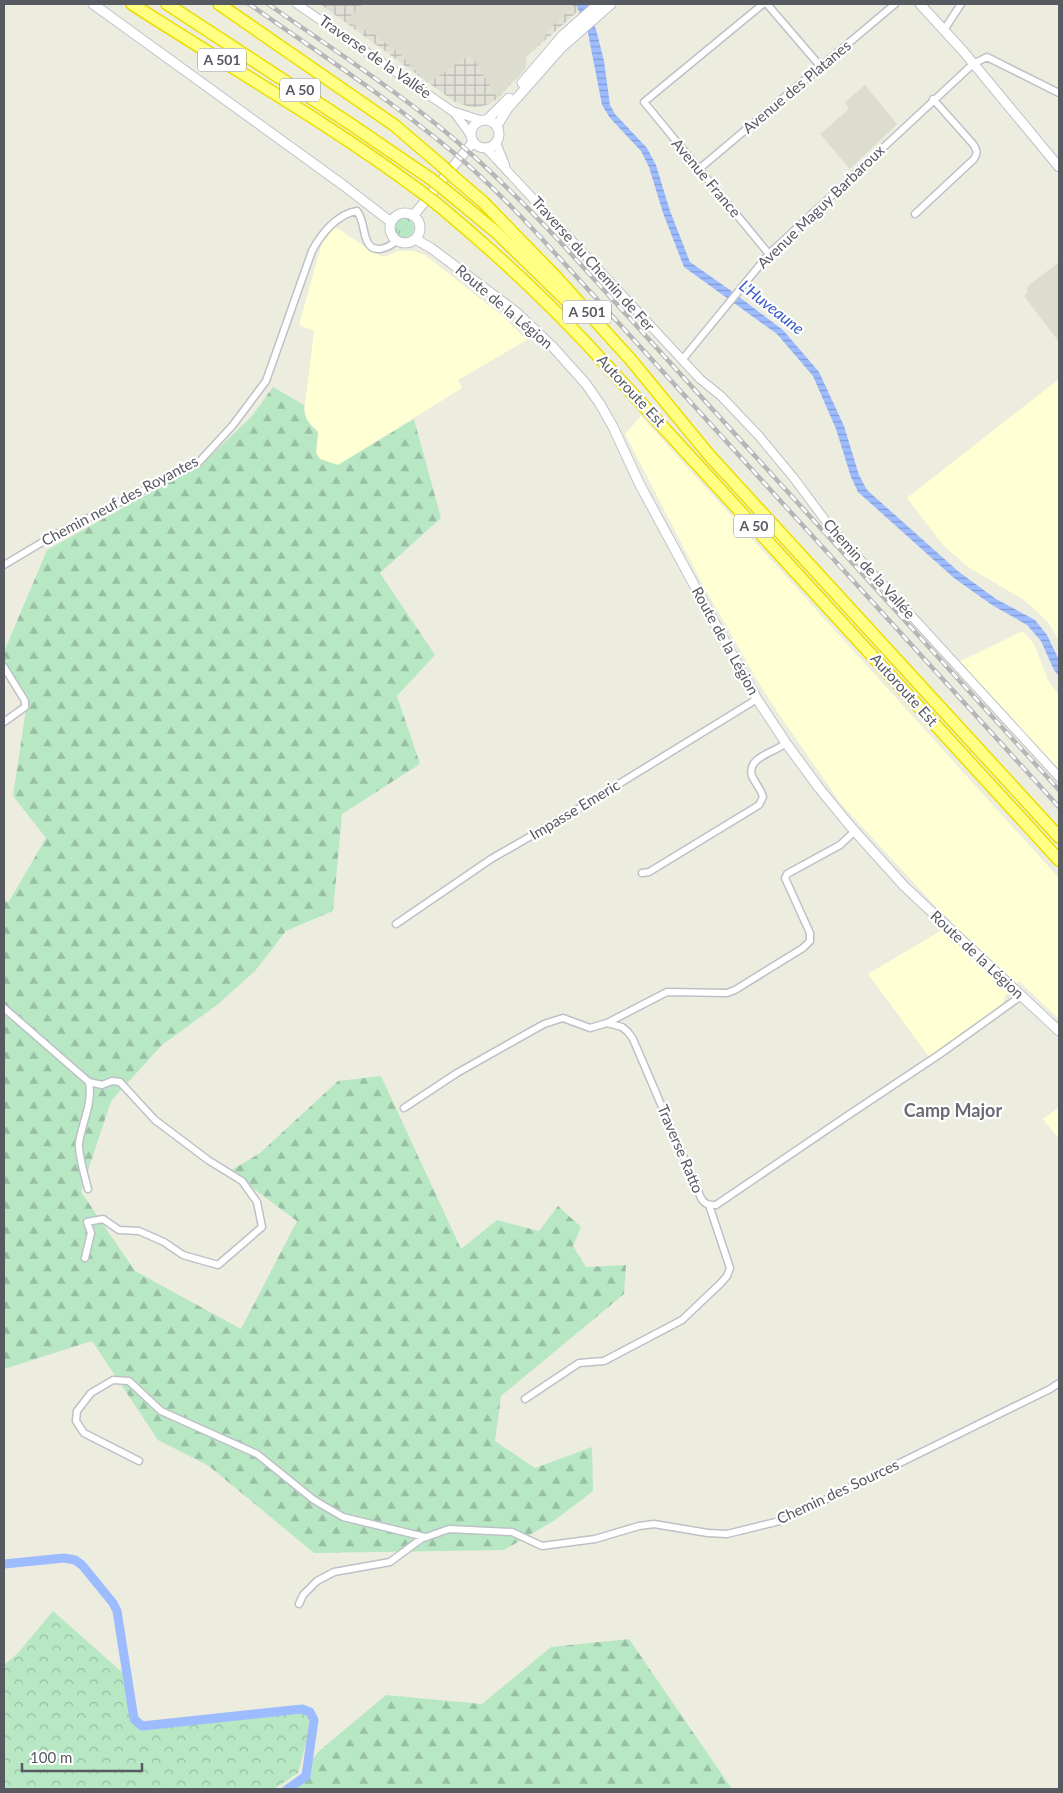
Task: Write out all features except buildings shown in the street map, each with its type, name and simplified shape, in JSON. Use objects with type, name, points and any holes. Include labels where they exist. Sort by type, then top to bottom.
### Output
[{"type":"highway","name":"Autoroute Est","points":[[132,4],[373,156],[437,204],[495,252],[582,338],[1059,860]]},
{"type":"highway","name":"A 50","points":[[145,4],[312,116]]},
{"type":"highway","name":"A 50","points":[[167,4],[349,122],[431,179],[496,232],[569,302],[709,455]]},
{"type":"highway","name":"Autoroute Est","points":[[219,4],[394,125],[489,208],[555,276],[631,360],[709,455],[1059,836]]},
{"type":"main road","points":[[93,4],[342,184],[391,222]]},
{"type":"main road","points":[[515,96],[484,120],[475,123],[471,128],[472,138],[477,146],[486,148],[496,143],[499,135],[497,126],[515,96],[572,31],[599,6],[611,4]]},
{"type":"main road","points":[[920,4],[1059,167]]},
{"type":"main road","points":[[484,120],[497,126]]},
{"type":"main road","points":[[413,216],[472,138]]},
{"type":"main road","points":[[400,214],[413,216],[419,226],[415,239],[406,243],[397,240],[391,234],[391,222],[400,214]]},
{"type":"main road","name":"Route de la Légion","points":[[415,239],[446,259],[531,326],[552,346],[600,404],[669,538],[757,699],[786,743],[819,788],[904,886],[1059,1031]]},
{"type":"street","name":"Traverse de la Vallée","points":[[297,4],[452,111],[472,138]]},
{"type":"street","name":"Avenue France","points":[[763,4],[644,102],[769,254]]},
{"type":"street","points":[[767,4],[821,67]]},
{"type":"street","name":"Avenue des Platanes","points":[[699,170],[895,4]]},
{"type":"street","points":[[944,30],[961,4]]},
{"type":"street","points":[[975,67],[987,57],[1059,93]]},
{"type":"street","name":"Avenue Maguy Barbaroux","points":[[682,360],[769,254],[932,100],[975,67]]},
{"type":"street","points":[[916,214],[976,155],[973,144],[932,100]]},
{"type":"street","name":"Traverse de la Vallée","points":[[452,111],[484,120]]},
{"type":"street","name":"Traverse du Chemin de Fer","points":[[496,143],[505,167]]},
{"type":"street","name":"Traverse du Chemin de Fer","points":[[486,148],[682,360]]},
{"type":"street","name":"Chemin neuf des Royantes","points":[[4,565],[51,537],[199,462],[232,425],[266,381],[312,251],[318,240],[334,222],[347,212],[357,211],[363,219],[367,241],[372,247],[382,249],[392,246],[397,240]]},
{"type":"street","name":"Chemin de la Vallée","points":[[682,360],[700,379],[722,396],[759,436],[793,477],[831,528],[1059,778]]},
{"type":"street","points":[[4,667],[25,701],[25,708],[4,722]]},
{"type":"street","name":"Impasse Emeric","points":[[396,924],[491,859],[592,801],[757,699]]},
{"type":"street","points":[[642,873],[649,872],[759,805],[763,796],[751,774],[752,765],[755,761],[786,743]]},
{"type":"street","points":[[607,1024],[641,1004],[667,992],[727,993],[735,990],[803,948],[810,941],[810,934],[785,878],[787,874],[840,845],[855,831]]},
{"type":"street","name":"Traverse Ratto","points":[[404,1108],[457,1073],[544,1024],[563,1018],[590,1028],[607,1024],[622,1027],[633,1039],[704,1203],[716,1205],[940,1054],[1020,996]]},
{"type":"street","points":[[4,1008],[88,1082],[102,1085],[112,1081],[120,1082],[162,1125],[208,1160],[242,1181],[257,1202],[262,1227],[218,1265],[183,1255],[164,1242],[139,1232],[119,1230],[103,1219],[87,1222],[91,1233],[85,1258]]},
{"type":"street","points":[[88,1082],[91,1093],[90,1104],[79,1145],[88,1189]]},
{"type":"street","points":[[524,1399],[579,1364],[604,1361],[682,1320],[721,1283],[727,1276],[730,1268],[709,1205]]},
{"type":"street","points":[[139,1461],[84,1432],[76,1421],[77,1411],[91,1393],[113,1380],[129,1381],[161,1411],[257,1454],[314,1500],[342,1517],[426,1537]]},
{"type":"street","name":"Chemin des Sources","points":[[298,1604],[303,1595],[317,1581],[334,1572],[390,1562],[421,1539],[449,1529],[512,1532],[542,1546],[596,1539],[640,1526],[654,1524],[708,1533],[727,1534],[784,1520],[1059,1383]]},
{"type":"shaded area","points":[[320,4],[586,4],[526,57],[525,69],[498,98],[490,104],[470,107],[455,102]]},
{"type":"shaded area","points":[[363,4],[572,4],[573,7],[546,32],[545,39],[526,57],[525,69],[497,98],[475,61],[469,56],[427,83],[401,55],[374,34],[345,21]]},
{"type":"shaded area","points":[[865,85],[897,124],[850,169],[820,134],[849,109],[845,102]]},
{"type":"shaded area","points":[[335,227],[380,256],[387,256],[397,251],[414,251],[425,255],[505,318],[527,340],[458,380],[462,388],[338,465],[320,459],[316,453],[318,432],[306,420],[304,413],[314,331],[299,325],[322,243]]},
{"type":"shaded area","points":[[1059,262],[1059,342],[1024,296],[1027,293],[1028,286]]},
{"type":"shaded area","points":[[1059,379],[1059,641],[1048,622],[1024,600],[968,567],[943,545],[907,498]]},
{"type":"shaded area","points":[[641,416],[1059,878],[1059,1019],[1019,981],[1005,996],[1002,1008],[930,1058],[868,974],[937,933],[951,921],[842,805],[757,680],[703,585],[625,434]]},
{"type":"shaded area","points":[[1023,631],[1034,644],[1048,680],[1059,696],[1059,783],[952,665]]},
{"type":"shaded area","points":[[1059,1107],[1059,1139],[1043,1119]]},
{"type":"green space","points":[[404,218],[411,221],[414,228],[411,235],[404,238],[397,235],[394,228],[397,221]]},
{"type":"green space","points":[[273,387],[304,405],[308,420],[318,432],[316,453],[320,459],[338,465],[414,419],[441,518],[380,573],[435,655],[397,696],[420,764],[342,814],[333,911],[286,931],[255,971],[217,1005],[162,1045],[111,1101],[81,1192],[135,1271],[241,1329],[297,1221],[230,1171],[260,1153],[338,1081],[381,1076],[461,1249],[497,1220],[539,1231],[558,1206],[581,1227],[573,1246],[586,1267],[626,1265],[624,1294],[501,1396],[495,1441],[535,1468],[592,1447],[593,1491],[555,1520],[504,1550],[314,1553],[209,1466],[158,1440],[92,1341],[4,1369],[4,898],[8,903],[46,838],[13,796],[27,702],[4,660],[4,652],[47,550],[202,464],[252,416]]},
{"type":"green space","points":[[53,1611],[123,1673],[132,1719],[142,1730],[303,1711],[309,1718],[308,1736],[298,1773],[274,1789],[4,1789],[4,1665],[18,1653]]},
{"type":"green space","points":[[629,1639],[732,1789],[279,1789],[302,1774],[318,1752],[386,1695],[482,1704],[551,1647]]},
{"type":"water","points":[[576,4],[588,4],[604,61],[610,105],[615,114],[647,148],[656,165],[670,211],[690,262],[783,330],[819,372],[844,426],[859,475],[867,490],[959,572],[996,599],[1035,620],[1047,635],[1059,660],[1059,676],[1054,670],[1041,641],[1027,625],[992,605],[954,578],[858,492],[851,477],[836,429],[813,376],[777,334],[684,267],[663,213],[649,167],[641,151],[610,118],[602,105],[588,33]]},
{"type":"waterway","points":[[4,1564],[64,1558],[75,1560],[82,1565],[113,1603],[117,1611],[134,1719],[142,1726],[302,1709],[310,1712],[314,1720],[306,1776],[288,1789]]},
{"type":"railway","points":[[249,4],[353,76],[429,133],[467,164],[506,201],[1059,807]]},
{"type":"railway","points":[[268,4],[408,102],[463,147],[514,194],[563,245],[1059,790]]},
{"type":"district","name":"Camp Major","points":[[953,1111]]},
{"type":"water label","name":"L'Huveaune","points":[[772,307]]}]
